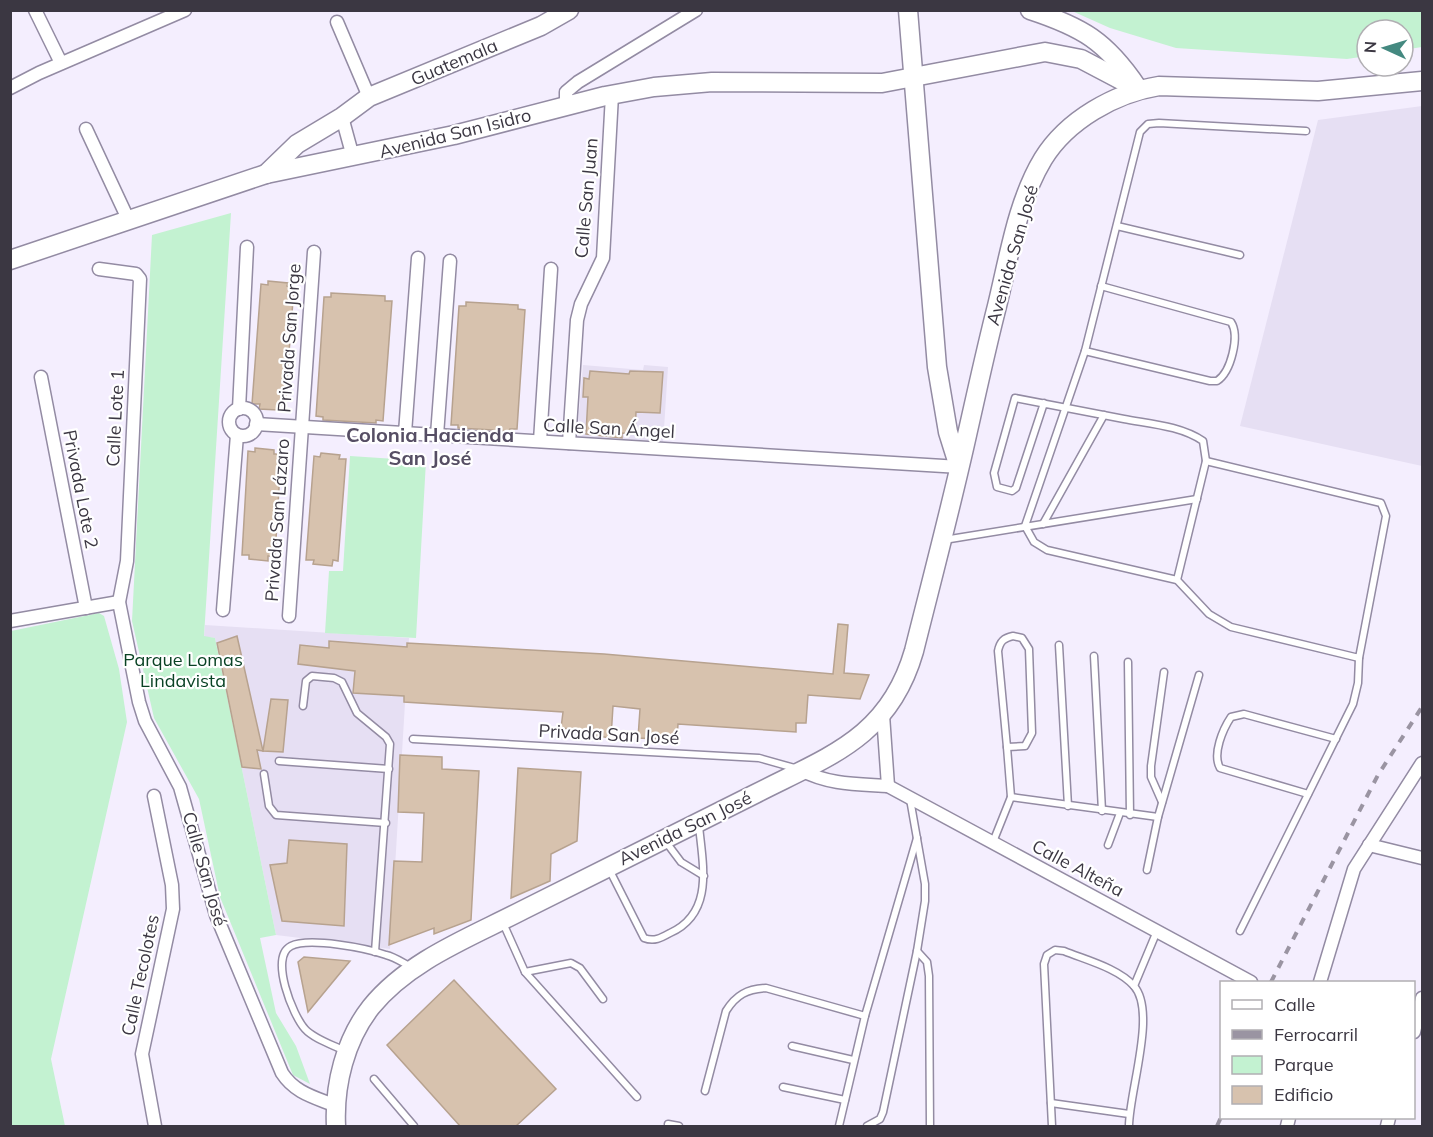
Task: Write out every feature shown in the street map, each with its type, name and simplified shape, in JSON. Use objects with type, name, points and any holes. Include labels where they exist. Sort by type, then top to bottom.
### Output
[{"type":"main road","name":"Guatemala","points":[[266,174],[297,144],[342,117],[369,97],[542,26],[569,10]]},
{"type":"main road","points":[[908,10],[937,366],[948,432],[960,467]]},
{"type":"main road","points":[[1030,10],[1069,23],[1093,37],[1120,62],[1138,89]]},
{"type":"main road","points":[[913,78],[981,63],[1056,53],[1081,59],[1138,89]]},
{"type":"main road","name":"Avenida San Isidro","points":[[10,260],[266,174],[353,157],[612,95],[686,83],[858,84],[913,78]]},
{"type":"main road","name":"Avenida San José","points":[[336,1126],[339,1076],[347,1052],[370,1008],[389,987],[414,968],[801,770],[859,737],[884,715],[906,678],[960,467],[978,380],[1029,187],[1044,157],[1066,131],[1091,112],[1138,89],[1178,84],[1318,91],[1422,81]]},
{"type":"street","points":[[35,10],[61,63]]},
{"type":"street","points":[[10,88],[61,63],[185,10]]},
{"type":"street","points":[[566,106],[566,92],[578,82],[696,10]]},
{"type":"street","points":[[338,22],[369,97]]},
{"type":"street","name":"Calle San Juan","points":[[569,443],[577,320],[581,304],[603,258],[612,95]]},
{"type":"street","points":[[342,117],[353,157]]},
{"type":"street","points":[[86,129],[128,219]]},
{"type":"street","points":[[239,409],[248,247]]},
{"type":"street","name":"Privada San Jorge","points":[[300,427],[314,252]]},
{"type":"street","points":[[405,433],[418,258]]},
{"type":"street","points":[[437,435],[450,261]]},
{"type":"street","name":"Calle Lote 1","points":[[99,269],[136,274],[140,279],[127,561],[119,602]]},
{"type":"street","points":[[540,441],[551,269]]},
{"type":"street","name":"Privada Lote 2","points":[[41,376],[86,608]]},
{"type":"street","points":[[239,409],[250,411],[256,424],[249,434],[237,435],[231,430],[229,421],[232,414],[239,409]]},
{"type":"street","name":"Calle San Ángel","points":[[256,424],[960,467]]},
{"type":"street","name":"Privada San Lázaro","points":[[289,616],[300,427]]},
{"type":"street","points":[[223,610],[237,435]]},
{"type":"street","points":[[10,621],[119,602]]},
{"type":"street","name":"Calle San José","points":[[119,602],[145,721],[180,787],[216,915],[282,1073],[289,1084],[301,1092],[336,1106]]},
{"type":"street","points":[[884,715],[888,786]]},
{"type":"street","points":[[1320,981],[1354,869],[1422,763]]},
{"type":"street","name":"Calle Alteña","points":[[801,770],[816,778],[833,782],[888,786],[1249,981]]},
{"type":"street","name":"Calle Tecolotes","points":[[154,796],[172,885],[173,909],[142,1054],[155,1126]]},
{"type":"street","points":[[1369,845],[1422,858]]},
{"type":"street","points":[[1416,1029],[1422,998]]},
{"type":"lane","points":[[1306,131],[1148,124],[1140,132],[1085,351],[1025,526],[1034,542],[1047,550],[1177,580],[1209,614],[1231,627],[1359,658]]},
{"type":"lane","points":[[1117,226],[1240,255]]},
{"type":"lane","points":[[1085,351],[1210,381],[1223,377],[1229,362],[1235,335],[1231,322],[1101,286]]},
{"type":"lane","points":[[1044,403],[1016,488],[1012,491],[1004,491],[997,487],[994,473],[1015,398],[1044,403],[1104,416],[1190,432],[1203,441],[1206,461],[1177,580]]},
{"type":"lane","points":[[1043,524],[1104,416]]},
{"type":"lane","points":[[1206,461],[1381,503],[1386,516],[1359,658],[1358,682],[1353,704],[1240,931]]},
{"type":"lane","points":[[941,540],[1197,499]]},
{"type":"lane","points":[[993,843],[1011,797],[998,651],[1000,643],[1005,638],[1013,636],[1022,638],[1029,649],[1032,733],[1025,746],[1007,747]]},
{"type":"lane","points":[[1059,645],[1068,806]]},
{"type":"lane","points":[[1094,656],[1102,811]]},
{"type":"lane","points":[[1128,662],[1130,815]]},
{"type":"lane","points":[[1162,802],[1151,777],[1150,766],[1164,672]]},
{"type":"lane","points":[[1147,870],[1162,802],[1199,675]]},
{"type":"lane","points":[[303,706],[306,681],[312,676],[334,678],[342,682],[357,713],[388,740],[386,823],[375,952]]},
{"type":"lane","points":[[1308,794],[1220,768],[1217,754],[1227,723],[1237,714],[1244,714],[1336,739]]},
{"type":"lane","name":"Privada San José","points":[[413,739],[759,758],[801,770]]},
{"type":"lane","points":[[279,761],[389,769]]},
{"type":"lane","points":[[264,774],[269,806],[276,815],[386,823]]},
{"type":"lane","points":[[1011,797],[1158,817]]},
{"type":"lane","points":[[867,1126],[880,1119],[883,1112],[917,951],[925,884],[910,799]]},
{"type":"lane","points":[[1108,845],[1120,813]]},
{"type":"lane","points":[[608,867],[639,933],[650,940],[685,926],[693,918],[704,876],[699,822]]},
{"type":"lane","points":[[839,1126],[853,1060],[917,838]]},
{"type":"lane","points":[[664,839],[681,862],[704,876]]},
{"type":"lane","points":[[502,921],[525,972],[637,1097]]},
{"type":"lane","points":[[1134,986],[1157,930]]},
{"type":"lane","points":[[347,1052],[306,1031],[294,1014],[280,967],[283,955],[289,947],[301,943],[354,947],[375,952],[414,968]]},
{"type":"lane","points":[[1052,1126],[1044,964],[1047,955],[1055,950],[1064,951],[1120,975],[1134,986],[1142,998],[1143,1018],[1129,1126]]},
{"type":"lane","points":[[917,951],[927,962],[929,976],[930,1126]]},
{"type":"lane","points":[[525,972],[571,963],[580,968],[603,999]]},
{"type":"lane","points":[[705,1091],[726,1011],[733,1000],[750,989],[766,988],[865,1016]]},
{"type":"lane","points":[[792,1046],[853,1060]]},
{"type":"lane","points":[[374,1078],[414,1126]]},
{"type":"lane","points":[[783,1087],[844,1100]]},
{"type":"lane","points":[[1051,1102],[1129,1114]]},
{"type":"lane","points":[[668,1124],[679,1126]]},
{"type":"shaded area","points":[[1422,106],[1422,466],[1240,426],[1318,120]]},
{"type":"shaded area","points":[[583,365],[643,370],[644,365],[668,367],[663,444],[577,438]]},
{"type":"shaded area","points":[[205,625],[409,638],[390,949],[276,935],[215,638],[204,637]]},
{"type":"green space","points":[[1072,11],[1422,11],[1422,47],[1415,48],[1415,18],[1355,18],[1355,58],[1347,59],[1176,48],[1110,28]]},
{"type":"green space","name":"Parque Lomas Lindavista","points":[[231,213],[204,636],[215,638],[276,935],[260,938],[276,1013],[296,1046],[310,1084],[293,1075],[220,897],[199,799],[154,718],[132,621],[152,235]]},
{"type":"green space","points":[[350,456],[426,461],[416,638],[325,633],[329,571],[343,571]]},
{"type":"green space","points":[[99,613],[104,616],[119,669],[127,722],[51,1059],[65,1126],[11,1126],[11,631]]},
{"type":"building","points":[[268,281],[288,283],[287,286],[294,287],[285,406],[279,405],[278,410],[259,409],[260,404],[252,404],[261,284],[268,285]]},
{"type":"building","points":[[331,293],[385,296],[385,301],[392,301],[383,421],[376,420],[376,423],[323,420],[323,417],[316,416],[324,297],[331,297]]},
{"type":"building","points":[[466,302],[518,305],[518,309],[525,310],[517,429],[510,429],[510,431],[458,428],[458,425],[451,425],[459,306],[466,306]]},
{"type":"building","points":[[590,371],[629,374],[630,371],[663,372],[660,413],[636,412],[635,434],[622,433],[622,438],[586,434],[588,397],[583,397],[584,378],[589,379]]},
{"type":"building","points":[[255,448],[274,450],[274,454],[281,454],[275,556],[268,556],[268,561],[249,559],[249,555],[242,555],[248,451],[255,452]]},
{"type":"building","points":[[321,453],[340,455],[339,459],[346,459],[338,561],[333,560],[332,566],[313,564],[314,560],[306,560],[314,456],[320,457]]},
{"type":"building","points":[[838,624],[848,625],[844,673],[869,675],[860,699],[808,695],[806,723],[796,723],[796,732],[678,724],[677,740],[638,738],[640,709],[613,706],[611,738],[597,736],[597,732],[561,728],[563,712],[404,702],[404,696],[353,693],[355,671],[298,664],[300,645],[329,648],[329,641],[407,647],[407,643],[604,654],[833,674]]},
{"type":"building","points":[[237,636],[263,751],[257,750],[261,769],[242,767],[217,643]]},
{"type":"building","points":[[271,699],[288,700],[283,752],[263,751]]},
{"type":"building","points":[[400,755],[442,757],[442,769],[479,771],[471,920],[434,934],[434,928],[389,945],[394,861],[422,862],[424,813],[398,812]]},
{"type":"building","points":[[518,768],[581,772],[577,841],[551,854],[550,881],[511,898]]},
{"type":"building","points":[[289,840],[347,844],[344,926],[282,921],[270,865],[287,863]]},
{"type":"building","points":[[304,957],[350,961],[308,1012],[298,962]]},
{"type":"building","points":[[454,980],[556,1089],[516,1126],[460,1126],[387,1045]]},
{"type":"railway","points":[[1272,981],[1378,775],[1422,707]]},
{"type":"railway","points":[[1217,1126],[1220,1119]]},
{"type":"district","name":"Colonia Hacienda San José","points":[[430,446]]}]
